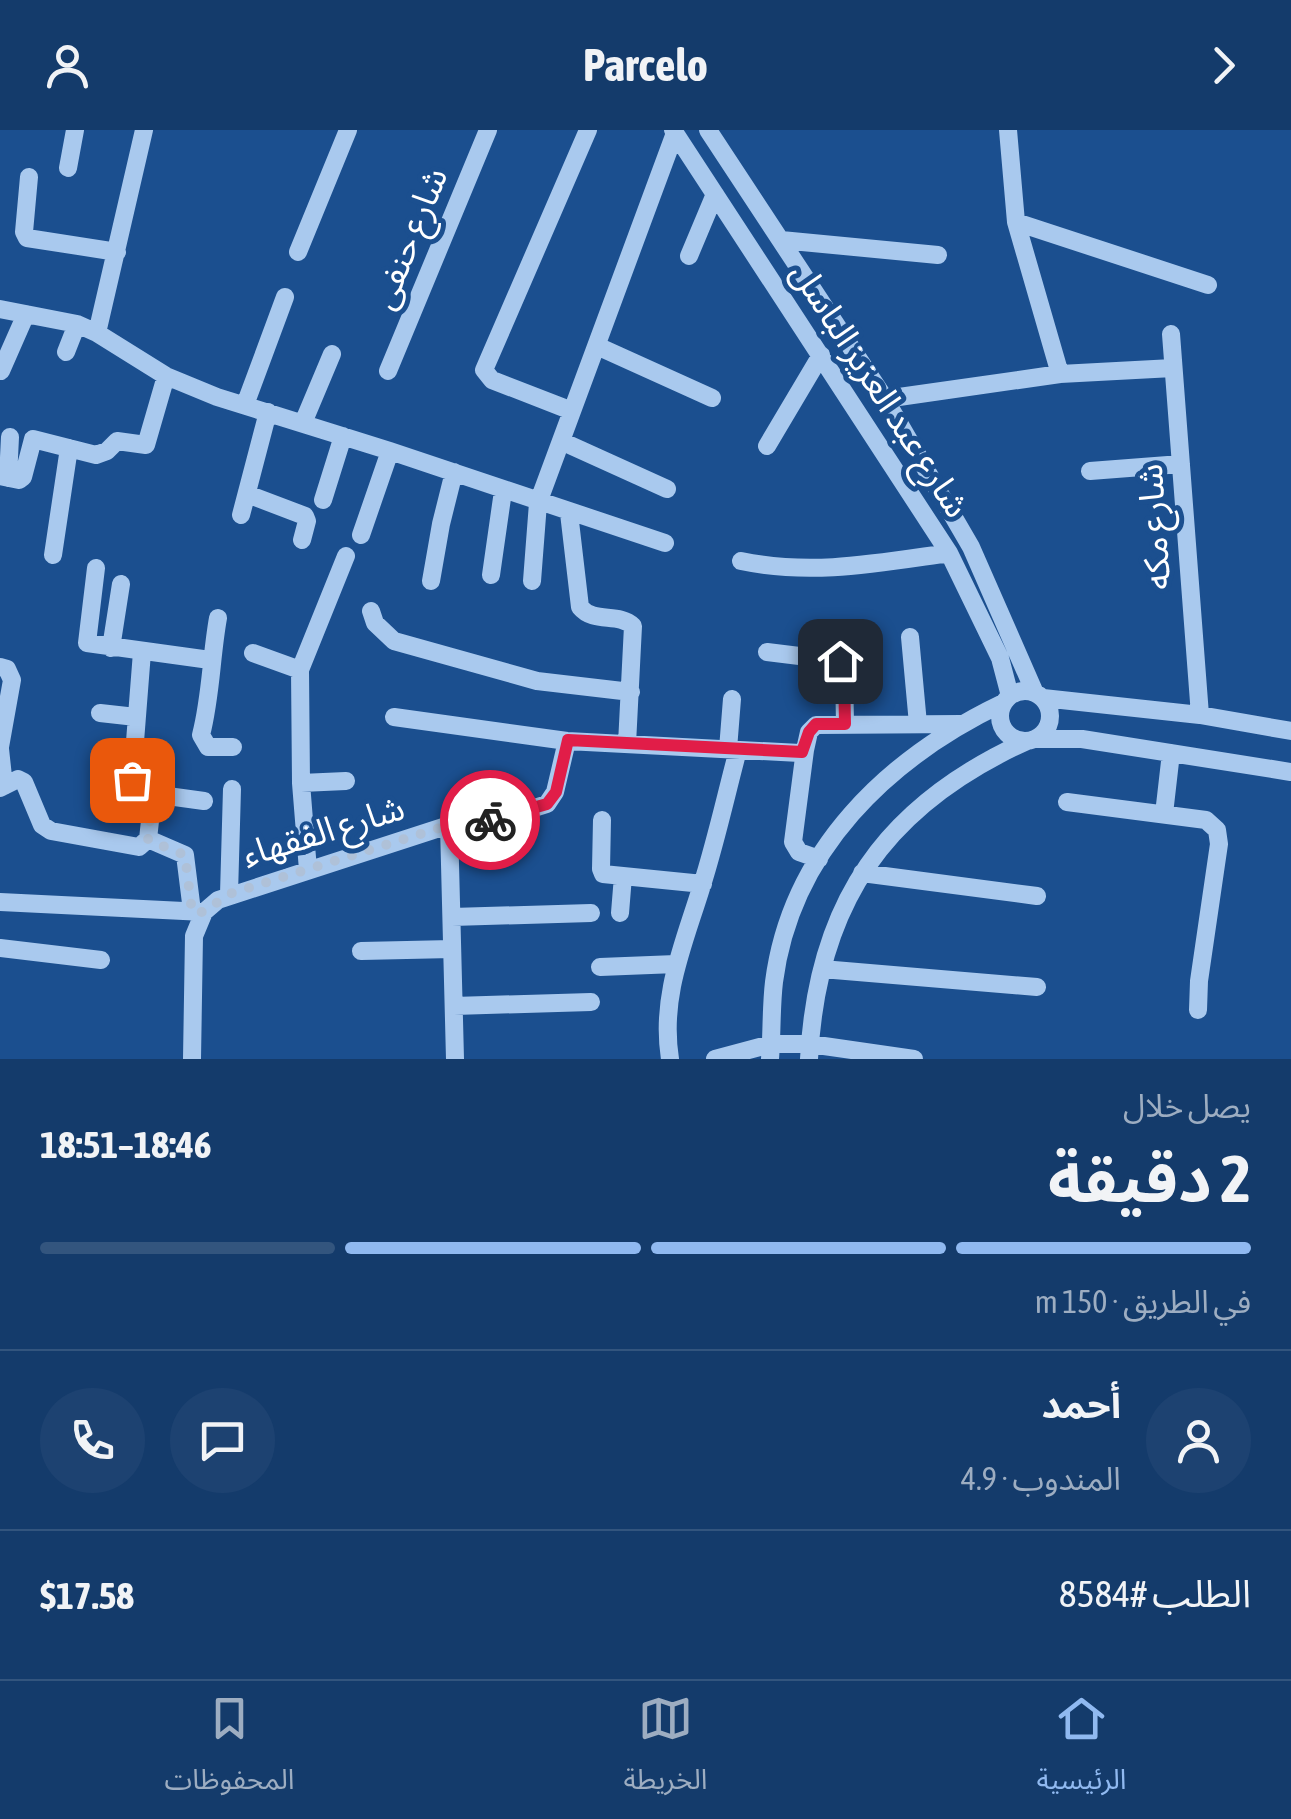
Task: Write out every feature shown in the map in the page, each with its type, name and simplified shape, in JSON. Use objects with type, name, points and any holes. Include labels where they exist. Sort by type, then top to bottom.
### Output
[{"type":"street","points":[[68,168],[75,130]]},
{"type":"street","points":[[98,333],[144,130]]},
{"type":"street","points":[[298,252],[348,130]]},
{"type":"street","name":"شارع حنفى","points":[[388,372],[488,130]]},
{"type":"street","points":[[572,411],[492,380],[487,376],[485,363],[588,130]]},
{"type":"street","name":"شارع عبد العزيز الباسل","points":[[708,130],[884,398],[971,547],[1039,696]]},
{"type":"street","points":[[1008,130],[1016,222],[1060,374]]},
{"type":"street","points":[[532,580],[538,502],[674,132]]},
{"type":"street","name":"شارع عبد العزيز الباسل","points":[[674,132],[949,554],[1000,658],[1006,700]]},
{"type":"street","points":[[29,178],[24,232],[27,238],[117,252]]},
{"type":"street","points":[[689,256],[714,194]]},
{"type":"street","points":[[1016,222],[1208,285]]},
{"type":"street","points":[[781,240],[938,255]]},
{"type":"street","points":[[245,405],[285,297]]},
{"type":"street","points":[[0,308],[77,324],[166,376],[665,543]]},
{"type":"street","points":[[1,371],[26,314]]},
{"type":"street","points":[[66,352],[77,324]]},
{"type":"street","name":"شارع مكه","points":[[1171,334],[1200,715]]},
{"type":"street","points":[[597,346],[712,398]]},
{"type":"street","points":[[302,423],[332,354]]},
{"type":"street","points":[[767,446],[821,355]]},
{"type":"street","points":[[884,398],[1060,374],[1173,368]]},
{"type":"street","points":[[10,437],[4,477],[23,477],[32,439],[96,454],[118,441],[146,444],[166,376]]},
{"type":"street","points":[[241,515],[268,412]]},
{"type":"street","points":[[324,500],[343,436]]},
{"type":"street","points":[[561,442],[667,488]]},
{"type":"street","points":[[54,556],[69,448]]},
{"type":"street","points":[[361,535],[390,451]]},
{"type":"street","points":[[1090,471],[1181,464]]},
{"type":"street","points":[[431,582],[440,524],[454,472]]},
{"type":"street","points":[[491,575],[503,491]]},
{"type":"street","points":[[247,494],[305,516],[302,540]]},
{"type":"street","points":[[569,512],[580,607],[590,616],[627,620],[633,626],[626,744]]},
{"type":"street","points":[[741,561],[824,570],[949,554]]},
{"type":"street","points":[[308,870],[301,783],[300,670],[346,556]]},
{"type":"street","points":[[96,568],[86,638],[92,646],[210,660]]},
{"type":"street","points":[[111,648],[121,584]]},
{"type":"street","points":[[371,611],[375,624],[394,641],[538,681],[631,692]]},
{"type":"street","points":[[218,618],[210,660],[208,716],[201,734],[208,746],[233,747]]},
{"type":"street","points":[[910,637],[918,724]]},
{"type":"street","points":[[0,668],[12,674],[0,748],[2,787],[18,780],[24,782],[42,825],[51,831],[139,847],[148,840],[154,794],[132,780],[142,652]]},
{"type":"street","points":[[767,652],[840,661],[844,670],[845,724]]},
{"type":"street","points":[[253,653],[300,670]]},
{"type":"street","points":[[771,1052],[774,982],[798,898],[841,826],[881,782],[927,744],[1018,692],[1291,731]]},
{"type":"street","points":[[810,1052],[822,969],[837,919],[862,873],[907,818],[951,781],[987,759],[1031,740],[1048,725],[1050,716],[1039,696]]},
{"type":"street","points":[[670,1059],[666,1010],[676,964],[703,884],[733,749],[732,699]]},
{"type":"street","points":[[1006,700],[1000,724],[1006,734],[1031,740],[1082,739],[1291,772]]},
{"type":"street","points":[[100,713],[136,718]]},
{"type":"street","points":[[394,718],[568,740],[800,753],[805,750]]},
{"type":"street","points":[[818,859],[799,852],[793,842],[805,750],[809,732],[816,724],[961,724]]},
{"type":"street","name":"شارع الفقهاء","points":[[0,902],[211,905],[449,825],[496,820],[547,804],[556,792],[568,740]]},
{"type":"street","points":[[1164,814],[1171,753]]},
{"type":"street","points":[[301,783],[346,781]]},
{"type":"street","points":[[192,1059],[194,936],[211,905],[232,789]]},
{"type":"street","points":[[154,794],[204,801]]},
{"type":"street","points":[[1068,802],[1206,820],[1220,836],[1198,981],[1198,1010]]},
{"type":"street","points":[[602,820],[601,872],[703,884]]},
{"type":"street","name":"شارع الفقهاء","points":[[449,825],[455,1059]]},
{"type":"street","points":[[148,840],[185,855],[211,905]]},
{"type":"street","points":[[862,873],[1037,896]]},
{"type":"street","points":[[620,913],[623,876]]},
{"type":"street","points":[[452,917],[590,913]]},
{"type":"street","points":[[0,948],[102,960]]},
{"type":"street","points":[[361,951],[452,948]]},
{"type":"street","points":[[600,967],[676,964]]},
{"type":"street","points":[[822,969],[1037,987]]},
{"type":"street","points":[[454,1006],[590,1002]]},
{"type":"street","points":[[715,1059],[771,1052],[914,1059]]},
{"type":"way so far","points":[[132,780],[154,794],[148,840],[181,851],[187,859],[192,912],[204,912],[229,894],[449,825],[490,820]]},
{"type":"route","points":[[490,820],[540,808],[552,799],[568,740],[800,753],[816,724],[845,724],[844,670],[840,661]]}]
